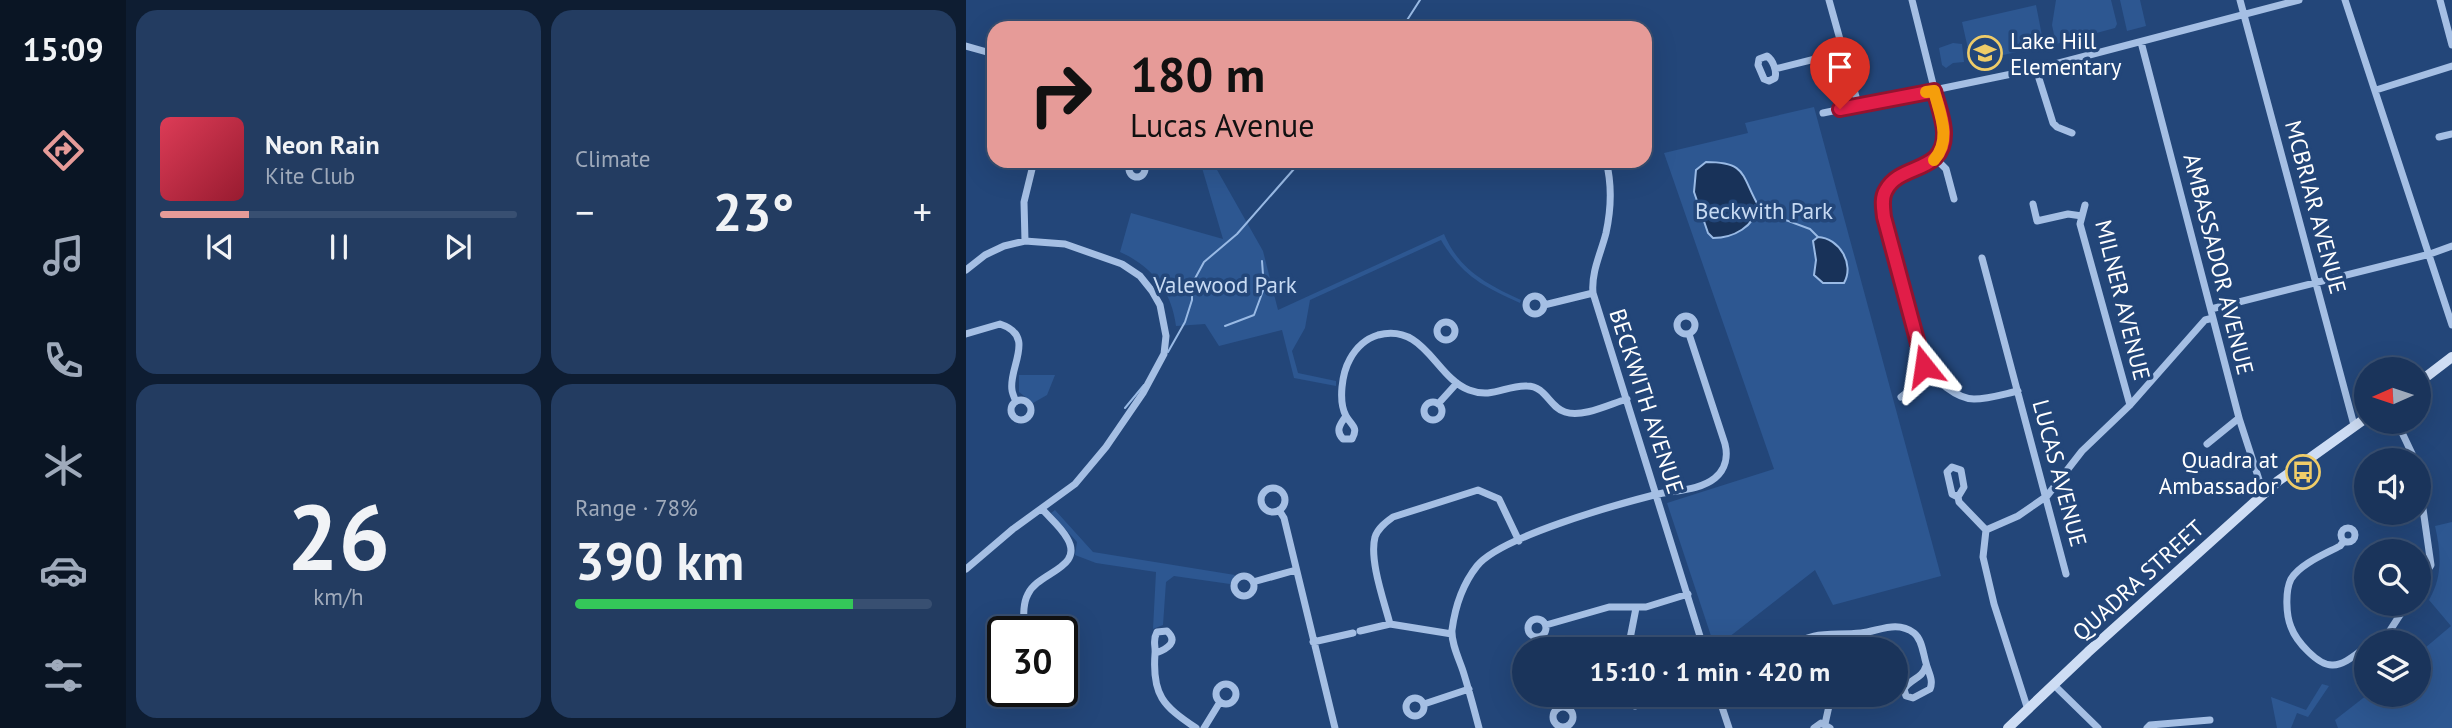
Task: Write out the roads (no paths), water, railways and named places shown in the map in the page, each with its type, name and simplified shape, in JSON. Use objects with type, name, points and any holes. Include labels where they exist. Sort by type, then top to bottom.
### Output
[{"type":"main road","points":[[2431,373],[2452,357]]},
{"type":"main road","name":"QUADRA STREET","points":[[2008,728],[2278,481],[2354,425]]},
{"type":"street","points":[[1829,0],[1858,104]]},
{"type":"street","points":[[1912,0],[1945,132],[1942,150],[1936,159],[1946,169],[1954,199]]},
{"type":"street","name":"MCBRIAR AVENUE","points":[[2240,0],[2354,425]]},
{"type":"street","points":[[1823,113],[2036,69],[2299,0]]},
{"type":"street","points":[[2345,0],[2452,325]]},
{"type":"street","points":[[2440,0],[2452,45]]},
{"type":"street","name":"AMBASSADOR AVENUE","points":[[2141,42],[2239,418],[2264,495]]},
{"type":"street","points":[[966,46],[987,52]]},
{"type":"street","points":[[1775,69],[1843,52]]},
{"type":"street","points":[[2376,90],[2452,66]]},
{"type":"street","points":[[2036,69],[2053,122],[2057,128],[2072,133]]},
{"type":"street","points":[[2439,137],[2452,134]]},
{"type":"street","name":"LUCAS AVENUE","points":[[1936,159],[1895,180],[1886,188],[1883,198],[1884,217],[1924,366],[1960,396],[1973,399],[2018,391],[2066,574]]},
{"type":"street","points":[[1025,241],[1024,202],[1032,168]]},
{"type":"street","name":"BECKWITH AVENUE","points":[[1607,168],[1610,202],[1606,231],[1594,272],[1593,293],[1701,637]]},
{"type":"street","points":[[2033,204],[2038,221],[2068,214],[2082,216]]},
{"type":"street","name":"MILNER AVENUE","points":[[2085,205],[2080,224],[2130,405]]},
{"type":"street","points":[[966,270],[985,255],[1004,246],[1025,241],[1065,244],[1122,264],[1140,276],[1160,305],[1166,336],[1164,354],[1143,393],[1106,447],[1075,484],[984,552],[966,569]]},
{"type":"street","points":[[1986,530],[2018,516],[2047,496],[2082,451],[2130,405],[2212,314],[2316,282],[2430,254],[2452,246]]},
{"type":"street","points":[[1982,258],[2018,391]]},
{"type":"street","points":[[1544,305],[1593,293]]},
{"type":"street","points":[[966,334],[1000,324],[1014,332],[1019,345],[1012,391],[1016,401]]},
{"type":"street","points":[[1346,416],[1342,397],[1344,370],[1350,358],[1365,341],[1380,335],[1396,334],[1413,340],[1457,383],[1471,391],[1486,394],[1519,386],[1532,386],[1543,391],[1559,409],[1573,414],[1627,398]]},
{"type":"street","points":[[1479,728],[1451,634],[1457,602],[1477,565],[1491,553],[1546,528],[1657,494],[1707,483],[1719,474],[1726,461],[1725,444],[1689,334]]},
{"type":"street","points":[[1427,351],[1439,338]]},
{"type":"street","points":[[1900,397],[1931,374]]},
{"type":"street","points":[[1438,404],[1457,383]]},
{"type":"street","points":[[2207,444],[2239,418]]},
{"type":"street","points":[[1390,624],[1373,554],[1376,536],[1383,524],[1394,517],[1478,490],[1499,499],[1519,541]]},
{"type":"street","points":[[1958,497],[1959,502],[1986,530]]},
{"type":"street","points":[[1025,616],[1027,594],[1046,575],[1065,566],[1070,558],[1071,549],[1067,538],[1042,509]]},
{"type":"street","points":[[1279,510],[1284,518],[1335,728]]},
{"type":"street","points":[[1986,530],[1983,557],[1994,604],[2028,711]]},
{"type":"street","points":[[2344,541],[2291,579],[2287,591],[2291,628],[2319,662],[2330,666],[2340,664],[2354,655]]},
{"type":"street","points":[[1252,582],[1296,570]]},
{"type":"street","points":[[1546,625],[1609,607],[1636,608],[1688,594]]},
{"type":"street","points":[[1630,637],[1636,608]]},
{"type":"street","points":[[1314,642],[1390,624],[1451,634]]},
{"type":"street","points":[[1812,637],[1829,632],[1857,634],[1896,626],[1910,631],[1917,636],[1932,681],[1930,689],[1913,698],[1906,696],[1904,689],[1906,685],[1922,677],[1926,666]]},
{"type":"street","points":[[1156,653],[1153,670],[1158,692],[1170,710],[1196,728]]},
{"type":"street","points":[[2054,685],[2098,728]]},
{"type":"street","points":[[1424,704],[1469,689]]},
{"type":"street","points":[[1204,728],[1220,702]]},
{"type":"street","points":[[1722,707],[1729,728]]},
{"type":"street","points":[[1814,728],[1817,725],[1828,726],[1829,707]]},
{"type":"street","points":[[2147,728],[2150,725],[2210,720]]},
{"type":"waterway","points":[[1406,21],[1420,0]]},
{"type":"waterway","points":[[1168,352],[1185,322],[1192,300],[1192,284],[1204,262],[1237,234],[1295,168]]},
{"type":"waterway","points":[[1758,210],[1810,229],[1818,237]]},
{"type":"waterway","points":[[1225,326],[1254,315],[1264,288],[1262,261]]},
{"type":"waterway","points":[[1125,408],[1144,385]]},
{"type":"place","name":"Lake Hill Elementary","points":[[1985,53]]},
{"type":"place","name":"Quadra at Ambassador","points":[[2303,472]]},
{"type":"park label","name":"Beckwith Park","points":[[1764,210]]},
{"type":"park label","name":"Valewood Park","points":[[1225,284]]}]
